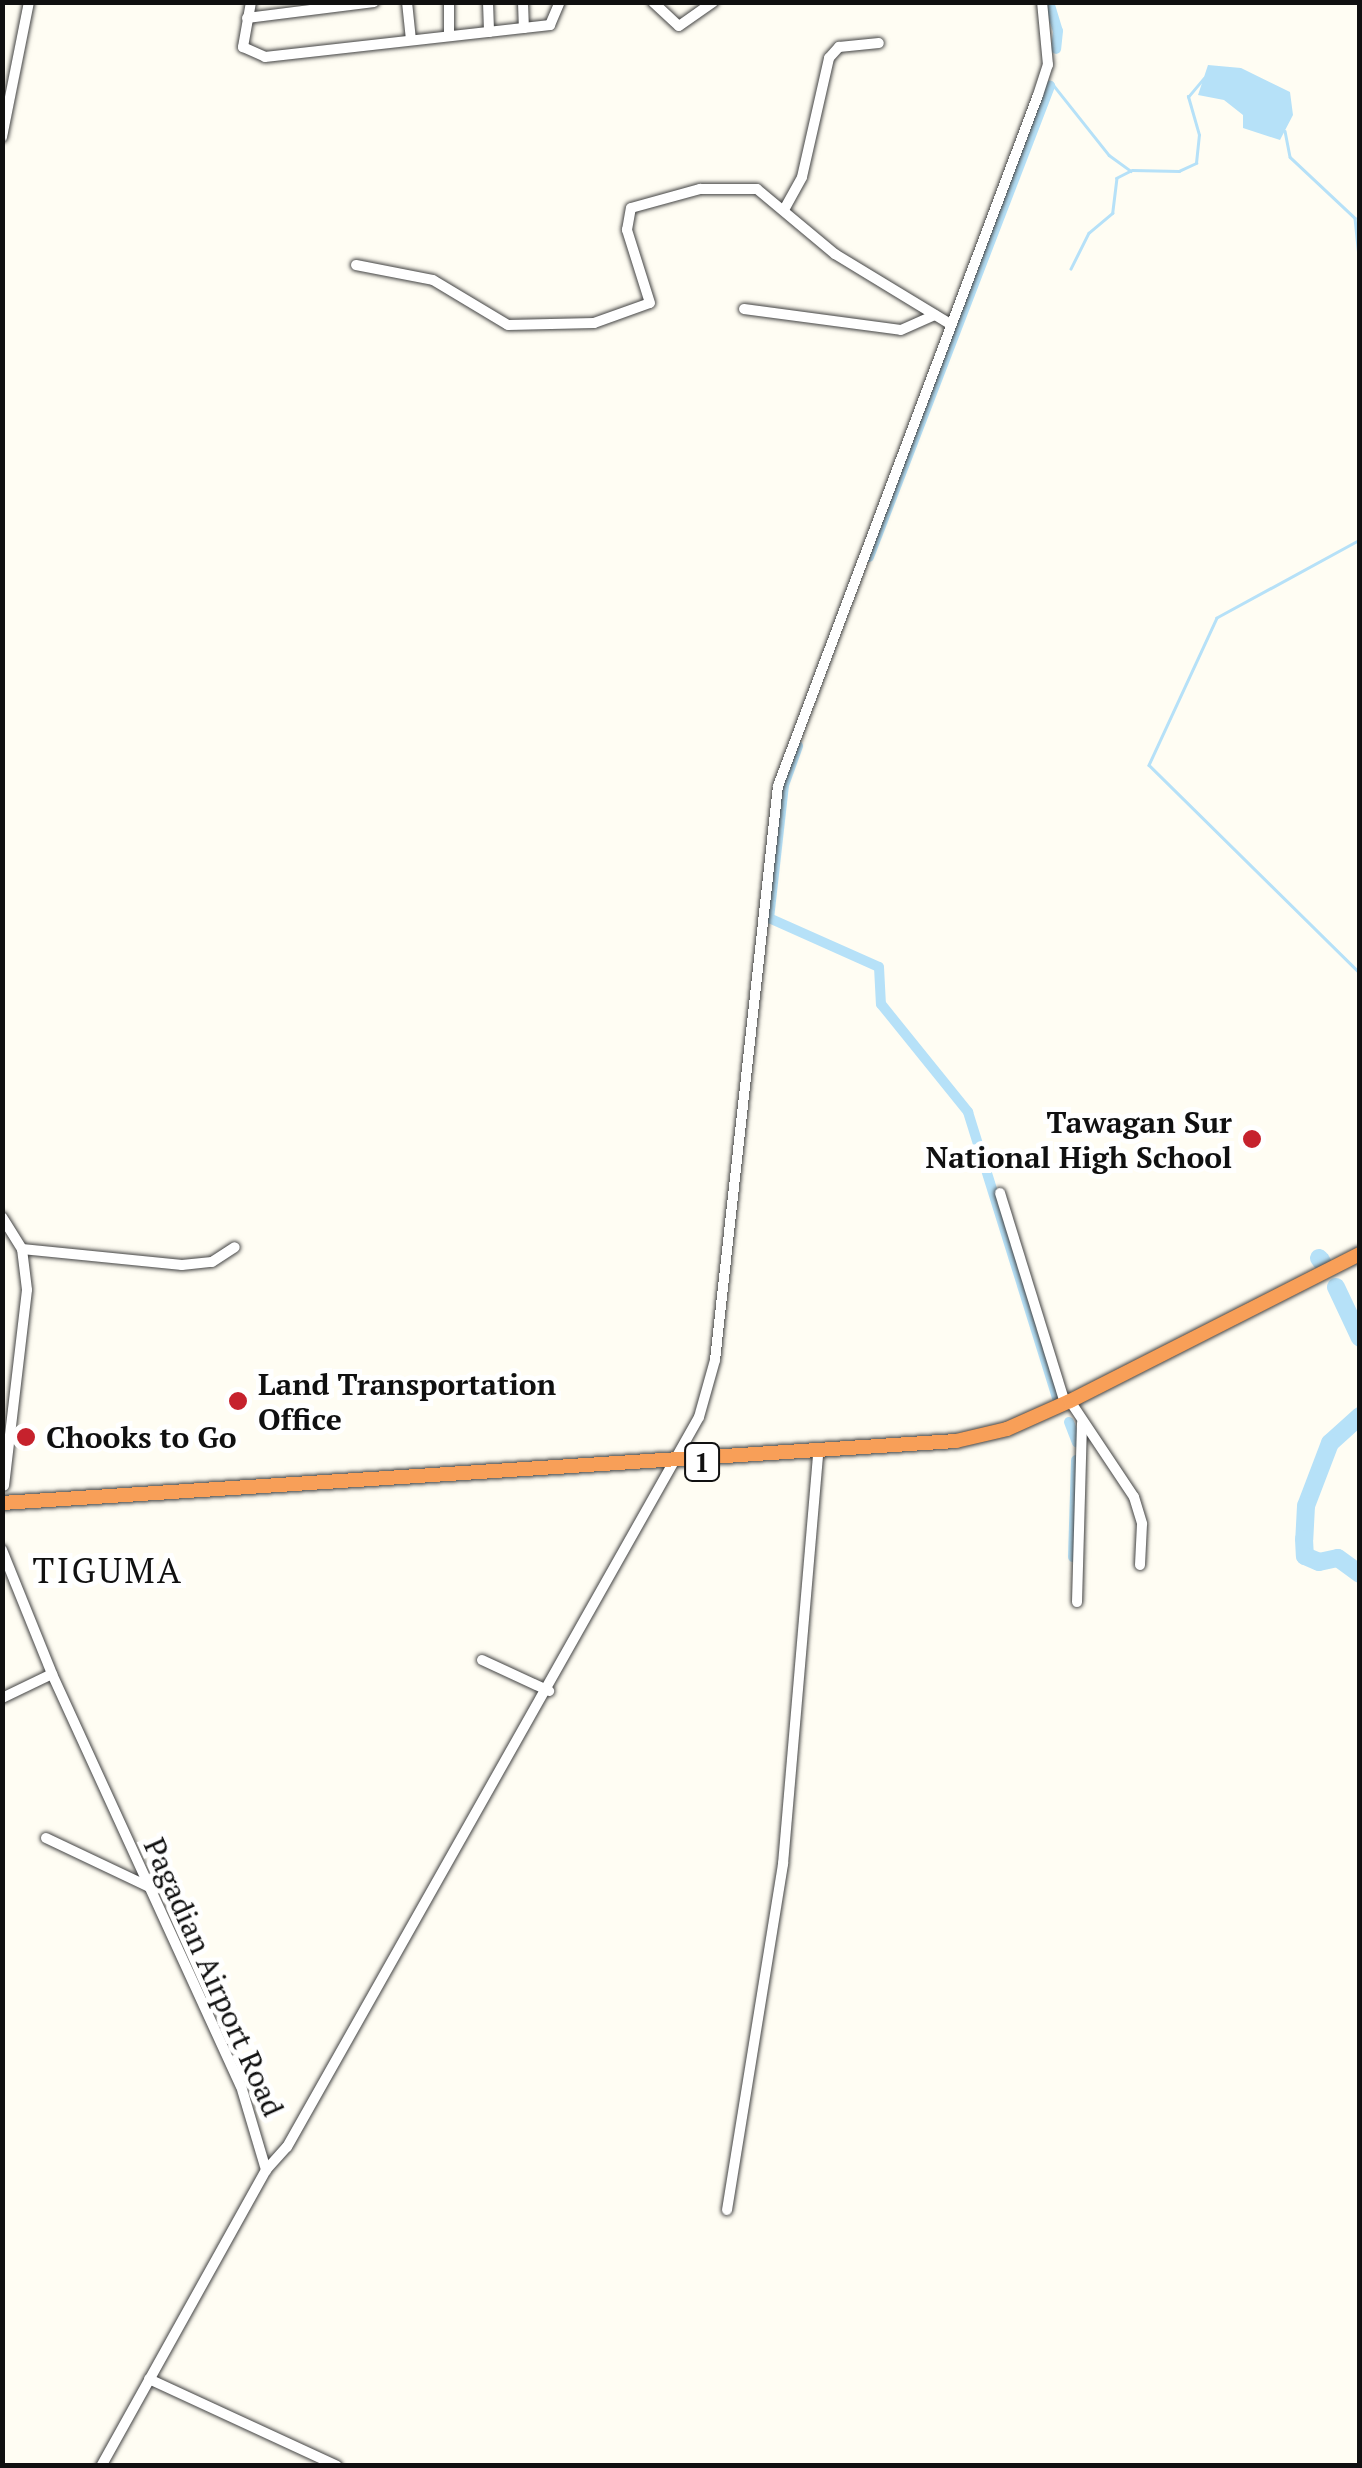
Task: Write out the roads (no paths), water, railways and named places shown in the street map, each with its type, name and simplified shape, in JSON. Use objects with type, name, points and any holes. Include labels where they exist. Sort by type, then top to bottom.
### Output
[{"type":"highway","name":"1","points":[[3,1495],[678,1463],[956,1440],[1067,1402],[1360,1254]]},
{"type":"street","points":[[2,137],[29,2]]},
{"type":"street","points":[[250,2],[243,47],[252,56],[524,28],[556,21],[560,2]]},
{"type":"street","points":[[407,2],[411,40]]},
{"type":"street","points":[[449,2],[449,36]]},
{"type":"street","points":[[488,2],[489,32]]},
{"type":"street","points":[[524,2],[524,28]]},
{"type":"street","points":[[654,2],[679,26],[711,3]]},
{"type":"street","points":[[102,2466],[148,2379],[248,2212],[266,2170],[288,2147],[678,1463],[715,1360],[778,786],[1048,65],[1042,2]]},
{"type":"street","points":[[248,18],[369,3]]},
{"type":"street","points":[[785,208],[802,177],[829,58],[839,47],[879,42]]},
{"type":"street","points":[[356,265],[442,283],[500,323],[578,326],[650,303],[627,230],[631,208],[708,188],[757,189],[785,208],[835,254],[950,324]]},
{"type":"street","points":[[744,310],[901,330],[935,315]]},
{"type":"street","points":[[1000,1193],[1067,1402],[1134,1497],[1140,1565]]},
{"type":"street","points":[[2,1217],[22,1249],[26,1317],[3,1495]]},
{"type":"street","points":[[22,1249],[182,1265],[212,1262],[235,1248]]},
{"type":"street","points":[[1078,1602],[1082,1422]]},
{"type":"street","points":[[727,2210],[781,1882],[818,1454]]},
{"type":"street","name":"Pagadian Airport Road","points":[[2,1550],[52,1674],[241,2086],[266,2170]]},
{"type":"street","points":[[482,1660],[549,1690]]},
{"type":"street","points":[[2,1698],[52,1674]]},
{"type":"street","points":[[46,1838],[148,1887]]},
{"type":"street","points":[[148,2379],[337,2466]]},
{"type":"water","points":[[1208,65],[1241,68],[1290,92],[1293,115],[1280,140],[1243,128],[1243,115],[1224,100],[1198,95]]},
{"type":"waterway","points":[[1049,2],[1058,31],[1056,49]]},
{"type":"waterway","points":[[1132,170],[1179,171],[1196,163],[1199,135],[1188,97],[1204,78]]},
{"type":"waterway","points":[[1051,82],[1109,155],[1131,171],[1117,178],[1113,213],[1089,233],[1071,269]]},
{"type":"waterway","points":[[869,557],[1050,86]]},
{"type":"waterway","points":[[1285,131],[1290,157],[1355,218],[1360,266]]},
{"type":"waterway","points":[[1360,540],[1217,618],[1149,765],[1360,973]]},
{"type":"waterway","points":[[798,746],[784,785],[769,918],[879,967],[881,1004],[968,1112],[1057,1397]]},
{"type":"waterway","points":[[1319,1258],[1326,1255]]},
{"type":"waterway","points":[[1319,1258],[1322,1262]]},
{"type":"waterway","points":[[1336,1287],[1360,1338]]},
{"type":"waterway","points":[[1360,1416],[1330,1443],[1306,1506],[1304,1539],[1305,1556],[1319,1562],[1338,1558],[1360,1574]]},
{"type":"waterway","points":[[1069,1422],[1077,1443]]},
{"type":"waterway","points":[[1073,1557],[1076,1460]]},
{"type":"place","name":"Tawagan Sur National High School","points":[[1252,1139]]},
{"type":"place","name":"Land Transportation Office","points":[[238,1401]]},
{"type":"place","name":"Chooks to Go","points":[[26,1437]]},
{"type":"district","name":"TIGUMA","points":[[108,1570]]}]
